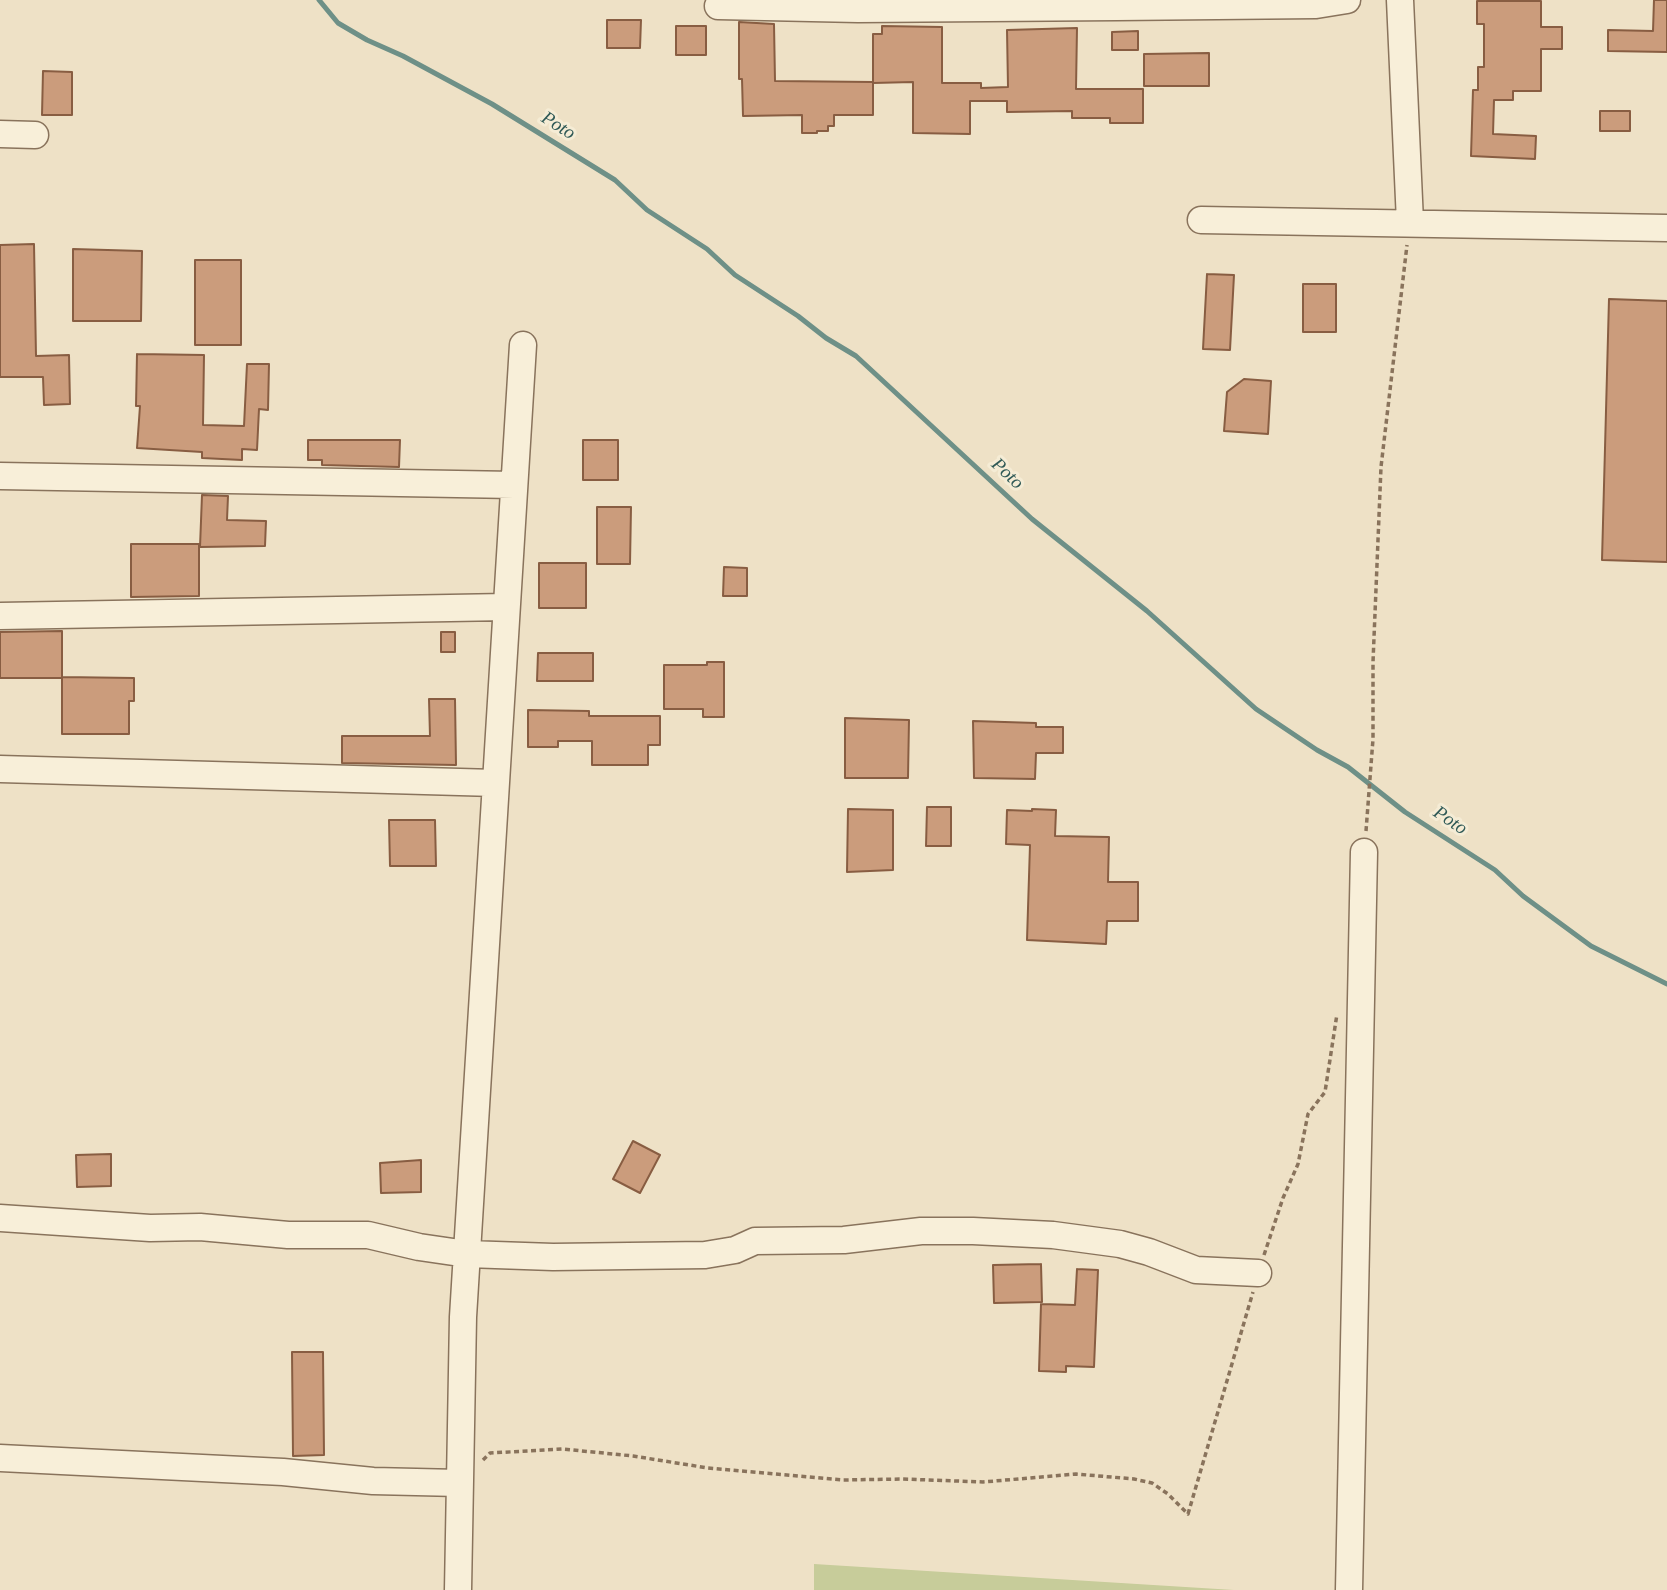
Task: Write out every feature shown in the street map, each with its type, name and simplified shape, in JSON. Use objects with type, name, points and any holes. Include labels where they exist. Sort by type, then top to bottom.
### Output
[{"type":"street","points":[[718,6],[858,9],[1117,7],[1316,5],[1347,0]]},
{"type":"street","points":[[1400,0],[1410,222]]},
{"type":"street","points":[[0,134],[35,135]]},
{"type":"street","points":[[1201,220],[1667,228]]},
{"type":"street","points":[[458,1590],[463,1317],[523,345]]},
{"type":"street","points":[[0,476],[514,485]]},
{"type":"street","points":[[0,616],[506,607]]},
{"type":"street","points":[[0,769],[495,783]]},
{"type":"street","points":[[1349,1590],[1364,852]]},
{"type":"street","points":[[0,1218],[150,1228],[200,1227],[288,1235],[368,1235],[419,1247],[467,1254],[553,1257],[705,1255],[735,1250],[755,1241],[844,1240],[921,1231],[973,1231],[1054,1235],[1120,1244],[1196,1270],[1258,1273]]},
{"type":"street","points":[[0,1458],[283,1472],[373,1481],[459,1483]]},
{"type":"path","points":[[1364,852],[1373,739],[1373,662],[1381,467],[1410,222]]},
{"type":"path","points":[[459,1483],[489,1453],[563,1448],[708,1468],[843,1480],[983,1482],[1076,1475],[1134,1479],[1152,1483],[1168,1494],[1188,1514],[1258,1273],[1283,1198],[1298,1164],[1308,1114],[1325,1092],[1338,1010]]},
{"type":"green space","points":[[814,1564],[1234,1590],[814,1590]]},
{"type":"building","points":[[1654,0],[1667,0],[1667,52],[1608,51],[1608,30],[1653,31]]},
{"type":"building","points":[[1477,1],[1541,1],[1541,27],[1562,27],[1562,49],[1541,49],[1541,91],[1513,91],[1513,100],[1494,100],[1493,134],[1536,136],[1535,159],[1471,156],[1473,90],[1478,90],[1478,67],[1484,67],[1484,24],[1477,24]]},
{"type":"building","points":[[607,20],[641,20],[640,48],[607,48]]},
{"type":"building","points":[[739,22],[774,24],[775,81],[873,82],[873,115],[834,115],[834,126],[828,126],[828,131],[817,133],[802,133],[802,115],[743,116],[742,79],[739,79]]},
{"type":"building","points":[[676,26],[706,26],[706,55],[676,55]]},
{"type":"building","points":[[882,26],[942,27],[942,83],[981,83],[981,88],[1008,87],[1007,30],[1077,28],[1076,89],[1143,89],[1143,123],[1110,123],[1110,118],[1072,118],[1072,111],[1007,112],[1007,101],[970,101],[970,134],[913,133],[913,82],[873,83],[873,34],[882,34]]},
{"type":"building","points":[[1138,31],[1138,50],[1112,50],[1112,32]]},
{"type":"building","points":[[1209,53],[1209,86],[1144,86],[1144,54]]},
{"type":"building","points":[[43,71],[72,72],[72,115],[42,115]]},
{"type":"building","points":[[1600,111],[1630,111],[1630,131],[1600,131]]},
{"type":"building","points":[[34,244],[36,356],[69,355],[70,404],[44,405],[43,377],[0,377],[0,245]]},
{"type":"building","points":[[73,249],[142,251],[141,321],[73,321]]},
{"type":"building","points":[[195,260],[241,260],[241,345],[195,345]]},
{"type":"building","points":[[1207,274],[1234,275],[1230,350],[1203,349]]},
{"type":"building","points":[[1303,284],[1336,284],[1336,332],[1303,332]]},
{"type":"building","points":[[1609,299],[1667,301],[1667,562],[1602,560]]},
{"type":"building","points":[[137,354],[204,355],[203,425],[244,426],[247,364],[269,364],[268,410],[259,409],[257,450],[242,449],[242,460],[202,458],[202,452],[137,448],[140,406],[136,406]]},
{"type":"building","points":[[1244,379],[1271,381],[1268,434],[1224,431],[1227,392]]},
{"type":"building","points":[[308,440],[400,440],[399,467],[322,465],[322,460],[308,460]]},
{"type":"building","points":[[583,440],[618,440],[618,480],[583,480]]},
{"type":"building","points":[[202,495],[228,496],[227,520],[266,521],[265,546],[200,547]]},
{"type":"building","points":[[597,507],[631,507],[630,564],[597,564]]},
{"type":"building","points":[[131,544],[199,544],[199,596],[131,597]]},
{"type":"building","points":[[539,563],[586,563],[586,608],[539,608]]},
{"type":"building","points":[[724,567],[747,568],[747,596],[723,596]]},
{"type":"building","points":[[62,631],[62,677],[134,678],[134,701],[129,701],[129,734],[62,734],[62,678],[0,678],[0,632]]},
{"type":"building","points":[[441,632],[455,632],[455,652],[441,652]]},
{"type":"building","points":[[538,653],[593,653],[593,681],[537,681]]},
{"type":"building","points":[[707,662],[724,662],[724,717],[703,717],[703,709],[664,709],[664,665],[707,665]]},
{"type":"building","points":[[429,699],[455,699],[456,765],[342,763],[342,736],[430,736]]},
{"type":"building","points":[[528,710],[589,711],[589,716],[660,716],[660,745],[648,745],[648,765],[592,765],[592,741],[558,741],[558,747],[528,747]]},
{"type":"building","points":[[845,718],[909,720],[908,778],[845,778]]},
{"type":"building","points":[[973,721],[1036,723],[1036,727],[1063,727],[1063,753],[1036,753],[1035,779],[974,778]]},
{"type":"building","points":[[927,807],[951,807],[951,846],[926,846]]},
{"type":"building","points":[[848,809],[893,810],[893,870],[847,872]]},
{"type":"building","points":[[1007,810],[1056,810],[1055,836],[1109,837],[1108,882],[1138,882],[1138,921],[1107,921],[1106,944],[1027,940],[1030,845],[1006,844]]},
{"type":"building","points":[[389,820],[435,820],[436,866],[390,866]]},
{"type":"building","points":[[633,1141],[660,1155],[640,1193],[613,1179]]},
{"type":"building","points":[[111,1154],[111,1186],[77,1187],[76,1155]]},
{"type":"building","points":[[421,1160],[421,1192],[381,1193],[380,1163]]},
{"type":"building","points":[[1041,1264],[1042,1302],[994,1303],[993,1265]]},
{"type":"building","points":[[1077,1269],[1098,1270],[1094,1367],[1066,1366],[1066,1372],[1039,1371],[1041,1304],[1075,1305]]},
{"type":"building","points":[[292,1352],[323,1352],[324,1455],[293,1456]]},
{"type":"waterway","name":"Poto","points":[[319,0],[338,23],[492,104],[615,180],[647,210],[707,249],[735,275],[856,356],[1032,519],[1147,611],[1256,709],[1317,750],[1348,767],[1405,812],[1495,870],[1523,896],[1591,946],[1667,984]]}]
